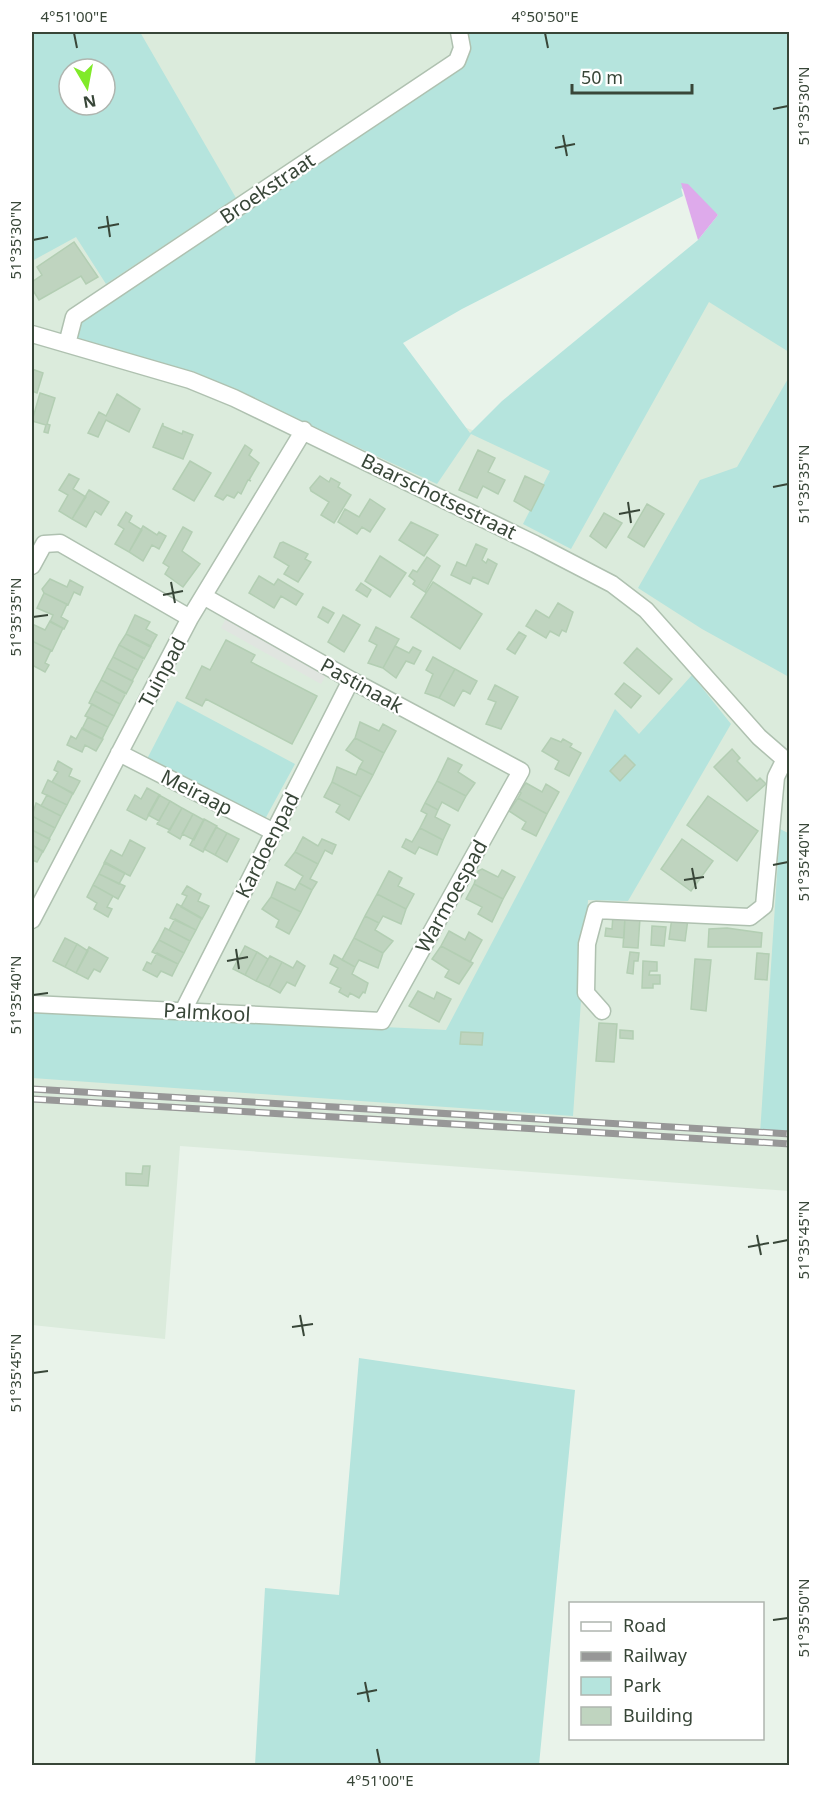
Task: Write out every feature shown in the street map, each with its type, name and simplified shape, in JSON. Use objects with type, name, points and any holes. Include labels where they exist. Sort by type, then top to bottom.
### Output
[{"type":"street","name":"Broekstraat","points":[[67,344],[74,317],[457,62],[462,48],[459,32]]},
{"type":"street","name":"Baarschotsestraat","points":[[32,334],[190,380],[304,430],[536,544],[612,585],[646,610],[759,737],[786,762],[776,777],[764,906],[750,916],[596,909],[587,944],[586,993],[602,1011]]},
{"type":"street","name":"Tuinpad","points":[[32,920],[190,618],[205,597],[304,430]]},
{"type":"street","points":[[32,566],[44,544],[60,543],[190,618]]},
{"type":"street","name":"Pastinaak","points":[[205,597],[351,680],[521,771]]},
{"type":"street","name":"Kardoenpad","points":[[183,1011],[351,680]]},
{"type":"street","name":"Meiraap","points":[[119,753],[274,832]]},
{"type":"street","name":"Warmoespad","points":[[382,1022],[521,771]]},
{"type":"street","name":"Palmkool","points":[[32,1004],[382,1022]]},
{"type":"shaded area","points":[[32,32],[476,32],[482,66],[113,306],[585,469],[692,282],[789,344],[789,1191],[180,1146],[165,1339],[32,1325]]},
{"type":"shaded area","points":[[681,183],[688,184],[718,215],[698,240]]},
{"type":"shaded area","points":[[227,616],[328,672],[321,684],[221,628]]},
{"type":"green space","points":[[32,32],[140,32],[236,198],[106,284],[76,237],[32,261]]},
{"type":"green space","points":[[468,32],[789,32],[789,352],[709,302],[571,549],[523,524],[550,471],[471,434],[437,484],[195,372],[74,340],[79,319],[468,53]],"holes":[[[681,188],[718,215],[698,240],[502,401],[470,433],[403,343],[462,309],[683,196]]]},
{"type":"green space","points":[[789,377],[789,677],[702,629],[638,588],[700,480],[737,467]]},
{"type":"green space","points":[[692,675],[731,724],[628,901],[588,900],[573,1116],[32,1078],[32,1010],[446,1030],[615,709],[639,734]]},
{"type":"green space","points":[[177,701],[295,764],[264,821],[147,759]]},
{"type":"green space","points":[[780,829],[790,834],[789,1135],[760,1134]]},
{"type":"green space","points":[[359,1358],[575,1390],[539,1765],[255,1765],[265,1588],[339,1595]]},
{"type":"building","points":[[74,242],[98,277],[86,284],[81,276],[39,300],[32,289],[32,282],[42,275],[37,267]]},
{"type":"building","points":[[32,369],[43,373],[37,393],[32,391]]},
{"type":"building","points":[[40,393],[55,398],[47,424],[50,425],[48,433],[44,432],[46,425],[32,421]]},
{"type":"building","points":[[117,394],[140,409],[129,432],[106,420],[98,437],[88,433],[99,412],[106,416]]},
{"type":"building","points":[[163,423],[163,426],[182,434],[183,431],[193,435],[183,459],[153,447]]},
{"type":"building","points":[[245,445],[252,450],[249,455],[259,463],[249,480],[251,481],[248,480],[241,494],[238,492],[234,498],[227,495],[223,500],[215,496]]},
{"type":"building","points":[[478,450],[495,458],[488,472],[505,480],[498,494],[483,486],[477,498],[459,490]]},
{"type":"building","points":[[190,461],[211,473],[194,501],[173,489]]},
{"type":"building","points":[[69,474],[79,479],[73,489],[86,497],[72,519],[59,511],[68,495],[59,490]]},
{"type":"building","points":[[320,476],[329,482],[331,478],[340,483],[338,487],[351,495],[334,523],[321,515],[329,502],[311,491],[310,488]]},
{"type":"building","points":[[525,476],[544,485],[531,511],[514,501]]},
{"type":"building","points":[[89,490],[109,502],[101,515],[95,511],[86,527],[72,519]]},
{"type":"building","points":[[370,499],[385,509],[370,532],[362,527],[357,534],[338,522],[345,509],[359,517]]},
{"type":"building","points":[[647,504],[664,514],[644,547],[628,537]]},
{"type":"building","points":[[126,512],[132,516],[129,522],[142,530],[129,552],[115,544],[124,529],[118,525]]},
{"type":"building","points":[[604,513],[622,523],[606,548],[590,536]]},
{"type":"building","points":[[411,522],[438,535],[424,556],[399,540]]},
{"type":"building","points":[[143,526],[157,535],[159,532],[166,536],[159,549],[152,545],[143,561],[129,552]]},
{"type":"building","points":[[183,527],[192,532],[182,551],[200,564],[183,587],[165,574],[169,567],[163,563]]},
{"type":"building","points":[[283,542],[308,554],[305,559],[311,562],[298,582],[284,574],[289,566],[274,557],[280,543]]},
{"type":"building","points":[[476,544],[487,549],[482,560],[486,563],[488,559],[497,564],[488,584],[473,577],[470,584],[451,575],[457,562],[466,566]]},
{"type":"building","points":[[380,556],[406,573],[390,597],[365,581]]},
{"type":"building","points":[[427,557],[440,566],[425,592],[413,584],[415,581],[409,576],[413,570],[417,572]]},
{"type":"building","points":[[259,576],[274,585],[278,579],[303,594],[296,605],[281,596],[274,608],[249,593]]},
{"type":"building","points":[[50,579],[67,587],[70,580],[83,587],[80,595],[74,592],[68,605],[44,593],[42,589]]},
{"type":"building","points":[[433,582],[482,614],[460,649],[411,617]]},
{"type":"building","points":[[361,583],[371,590],[367,597],[356,590]]},
{"type":"building","points":[[44,593],[67,604],[61,617],[68,621],[64,629],[50,622],[53,615],[37,608]]},
{"type":"building","points":[[558,603],[573,612],[566,632],[562,630],[559,636],[550,631],[546,638],[526,626],[536,610],[549,618]]},
{"type":"building","points":[[323,607],[334,613],[328,623],[318,617]]},
{"type":"building","points":[[135,615],[150,622],[146,629],[157,635],[150,647],[126,634]]},
{"type":"building","points":[[343,615],[360,625],[344,652],[328,642]]},
{"type":"building","points":[[50,621],[63,628],[52,651],[32,641],[32,624],[45,630]]},
{"type":"building","points":[[376,627],[399,639],[383,668],[368,663],[377,645],[369,641]]},
{"type":"building","points":[[519,632],[526,636],[515,654],[507,649]]},
{"type":"building","points":[[126,634],[151,646],[144,659],[119,645]]},
{"type":"building","points":[[226,640],[255,655],[251,662],[317,696],[292,744],[206,699],[202,706],[186,698],[202,666],[210,670]]},
{"type":"building","points":[[32,641],[51,650],[45,663],[49,665],[45,672],[32,665]]},
{"type":"building","points":[[119,645],[144,658],[138,670],[113,657]]},
{"type":"building","points":[[395,646],[409,653],[413,647],[421,651],[414,664],[406,661],[396,678],[383,668]]},
{"type":"building","points":[[637,648],[672,679],[659,694],[624,663]]},
{"type":"building","points":[[113,657],[138,670],[132,681],[107,668]]},
{"type":"building","points":[[433,657],[455,669],[439,698],[425,693],[433,674],[426,670]]},
{"type":"building","points":[[107,668],[133,681],[126,694],[101,680]]},
{"type":"building","points":[[455,669],[477,681],[470,694],[463,690],[454,706],[439,698]]},
{"type":"building","points":[[101,680],[126,693],[120,704],[95,691]]},
{"type":"building","points":[[624,683],[641,696],[631,708],[615,694]]},
{"type":"building","points":[[495,685],[518,697],[501,729],[486,724],[496,702],[488,699]]},
{"type":"building","points":[[95,691],[120,704],[114,716],[89,703]]},
{"type":"building","points":[[92,704],[114,716],[108,727],[85,716]]},
{"type":"building","points":[[88,717],[108,727],[102,739],[82,729]]},
{"type":"building","points":[[360,722],[379,731],[383,724],[396,731],[384,753],[355,738]]},
{"type":"building","points":[[82,728],[103,739],[96,751],[85,745],[82,752],[67,745],[71,736],[76,739]]},
{"type":"building","points":[[355,738],[384,753],[373,775],[359,768],[363,761],[346,750]]},
{"type":"building","points":[[551,738],[561,742],[563,739],[572,744],[570,747],[581,753],[569,776],[555,769],[559,761],[542,751]]},
{"type":"building","points":[[732,749],[740,758],[737,761],[757,781],[760,778],[766,784],[747,801],[714,767]]},
{"type":"building","points":[[625,755],[635,765],[620,781],[610,771]]},
{"type":"building","points":[[448,758],[462,765],[458,772],[475,783],[466,796],[437,781]]},
{"type":"building","points":[[58,761],[72,769],[69,776],[80,781],[73,794],[52,782],[58,772],[54,770]]},
{"type":"building","points":[[337,767],[356,775],[359,768],[373,775],[361,797],[332,782]]},
{"type":"building","points":[[48,780],[73,793],[67,805],[42,793]]},
{"type":"building","points":[[437,781],[466,796],[458,811],[442,802],[438,810],[425,803]]},
{"type":"building","points":[[332,782],[361,797],[349,820],[336,812],[340,805],[324,797]]},
{"type":"building","points":[[526,783],[542,792],[546,784],[559,792],[547,814],[518,798],[521,793],[519,792]]},
{"type":"building","points":[[147,788],[160,795],[146,820],[127,810],[135,795],[141,799]]},
{"type":"building","points":[[47,795],[67,805],[61,816],[41,806]]},
{"type":"building","points":[[159,795],[170,801],[159,821],[148,815]]},
{"type":"building","points":[[708,796],[758,831],[737,861],[687,825]]},
{"type":"building","points":[[518,798],[547,814],[536,836],[522,829],[526,822],[509,811]]},
{"type":"building","points":[[170,801],[182,808],[170,830],[157,824]]},
{"type":"building","points":[[36,803],[61,816],[55,828],[32,816]]},
{"type":"building","points":[[425,803],[438,810],[435,817],[450,825],[443,840],[420,828],[427,814],[421,811]]},
{"type":"building","points":[[182,808],[193,814],[180,839],[168,832]]},
{"type":"building","points":[[193,814],[204,820],[194,840],[182,834]]},
{"type":"building","points":[[32,816],[55,828],[49,839],[32,830]]},
{"type":"building","points":[[204,819],[217,826],[203,852],[190,845]]},
{"type":"building","points":[[216,827],[227,833],[215,855],[204,849]]},
{"type":"building","points":[[420,828],[443,840],[437,855],[419,847],[415,854],[402,847],[406,839],[412,842]]},
{"type":"building","points":[[32,830],[50,839],[43,852],[32,845]]},
{"type":"building","points":[[227,833],[239,839],[227,862],[215,855]]},
{"type":"building","points":[[303,837],[318,846],[322,839],[336,845],[332,854],[325,850],[318,864],[295,852]]},
{"type":"building","points":[[682,839],[713,861],[691,891],[661,869]]},
{"type":"building","points":[[130,840],[145,848],[130,876],[104,863],[111,850],[122,856]]},
{"type":"building","points":[[32,845],[43,851],[37,862],[32,860]]},
{"type":"building","points":[[295,852],[318,864],[310,879],[317,882],[312,890],[299,883],[303,876],[285,865]]},
{"type":"building","points":[[105,862],[125,873],[119,884],[99,874]]},
{"type":"building","points":[[482,869],[498,877],[502,870],[515,877],[503,899],[474,884],[478,871]]},
{"type":"building","points":[[389,871],[402,878],[398,886],[414,894],[406,909],[377,894]]},
{"type":"building","points":[[99,874],[125,886],[118,899],[93,885]]},
{"type":"building","points":[[277,882],[295,890],[299,883],[312,890],[301,912],[271,897]]},
{"type":"building","points":[[474,884],[503,899],[492,922],[478,914],[482,907],[466,899]]},
{"type":"building","points":[[93,885],[113,896],[107,907],[112,909],[108,917],[94,909],[97,903],[87,897]]},
{"type":"building","points":[[187,886],[201,894],[198,901],[209,906],[202,919],[181,907],[187,896],[182,894]]},
{"type":"building","points":[[377,894],[406,909],[401,924],[383,916],[379,923],[365,916]]},
{"type":"building","points":[[271,897],[301,912],[289,934],[276,927],[279,920],[262,909]]},
{"type":"building","points":[[177,904],[202,918],[196,930],[170,918]]},
{"type":"building","points":[[613,915],[625,917],[624,938],[605,936],[606,928],[612,929]]},
{"type":"building","points":[[365,916],[379,923],[375,930],[393,941],[383,953],[354,938]]},
{"type":"building","points":[[625,917],[640,918],[638,948],[623,947]]},
{"type":"building","points":[[672,917],[688,919],[685,941],[669,939]]},
{"type":"building","points":[[175,919],[196,930],[190,941],[169,930]]},
{"type":"building","points":[[652,926],[666,927],[664,946],[651,945]]},
{"type":"building","points":[[165,928],[190,941],[184,953],[159,940]]},
{"type":"building","points":[[727,928],[762,933],[761,947],[708,947],[709,929]]},
{"type":"building","points":[[449,931],[465,940],[469,932],[482,940],[470,962],[441,946]]},
{"type":"building","points":[[65,938],[77,944],[65,967],[53,961]]},
{"type":"building","points":[[354,938],[383,953],[378,968],[359,960],[355,967],[342,960]]},
{"type":"building","points":[[159,940],[184,953],[178,964],[152,952]]},
{"type":"building","points":[[77,944],[88,951],[76,973],[65,967]]},
{"type":"building","points":[[245,946],[257,952],[245,975],[233,969]]},
{"type":"building","points":[[441,946],[473,963],[459,984],[445,977],[449,970],[432,959]]},
{"type":"building","points":[[89,947],[108,958],[100,972],[94,969],[88,979],[76,973]]},
{"type":"building","points":[[257,952],[268,959],[256,981],[245,975]]},
{"type":"building","points":[[630,952],[639,953],[638,961],[634,961],[633,974],[627,973]]},
{"type":"building","points":[[157,953],[178,964],[172,976],[161,971],[157,977],[143,970],[147,962],[151,964]]},
{"type":"building","points":[[757,953],[769,954],[767,980],[755,979]]},
{"type":"building","points":[[334,955],[355,967],[352,974],[368,983],[365,993],[363,992],[359,998],[350,993],[348,997],[339,992],[341,988],[330,983],[338,968],[330,964]]},
{"type":"building","points":[[270,956],[282,962],[269,987],[256,981]]},
{"type":"building","points":[[695,959],[711,960],[706,1011],[691,1009]]},
{"type":"building","points":[[297,961],[305,966],[295,986],[287,982],[280,993],[269,987],[282,962],[293,968]]},
{"type":"building","points":[[643,961],[657,962],[657,971],[650,971],[649,975],[660,975],[660,984],[653,984],[653,988],[642,988]]},
{"type":"building","points":[[418,991],[434,999],[437,992],[451,999],[439,1022],[409,1006]]},
{"type":"building","points":[[599,1023],[617,1024],[614,1062],[596,1061]]},
{"type":"building","points":[[620,1030],[633,1031],[633,1039],[620,1038]]},
{"type":"building","points":[[461,1032],[483,1033],[482,1045],[460,1044]]},
{"type":"building","points":[[143,1166],[150,1166],[148,1186],[126,1185],[126,1173],[142,1174]]},
{"type":"railway","points":[[32,1089],[790,1134]]},
{"type":"railway","points":[[32,1099],[790,1144]]}]
